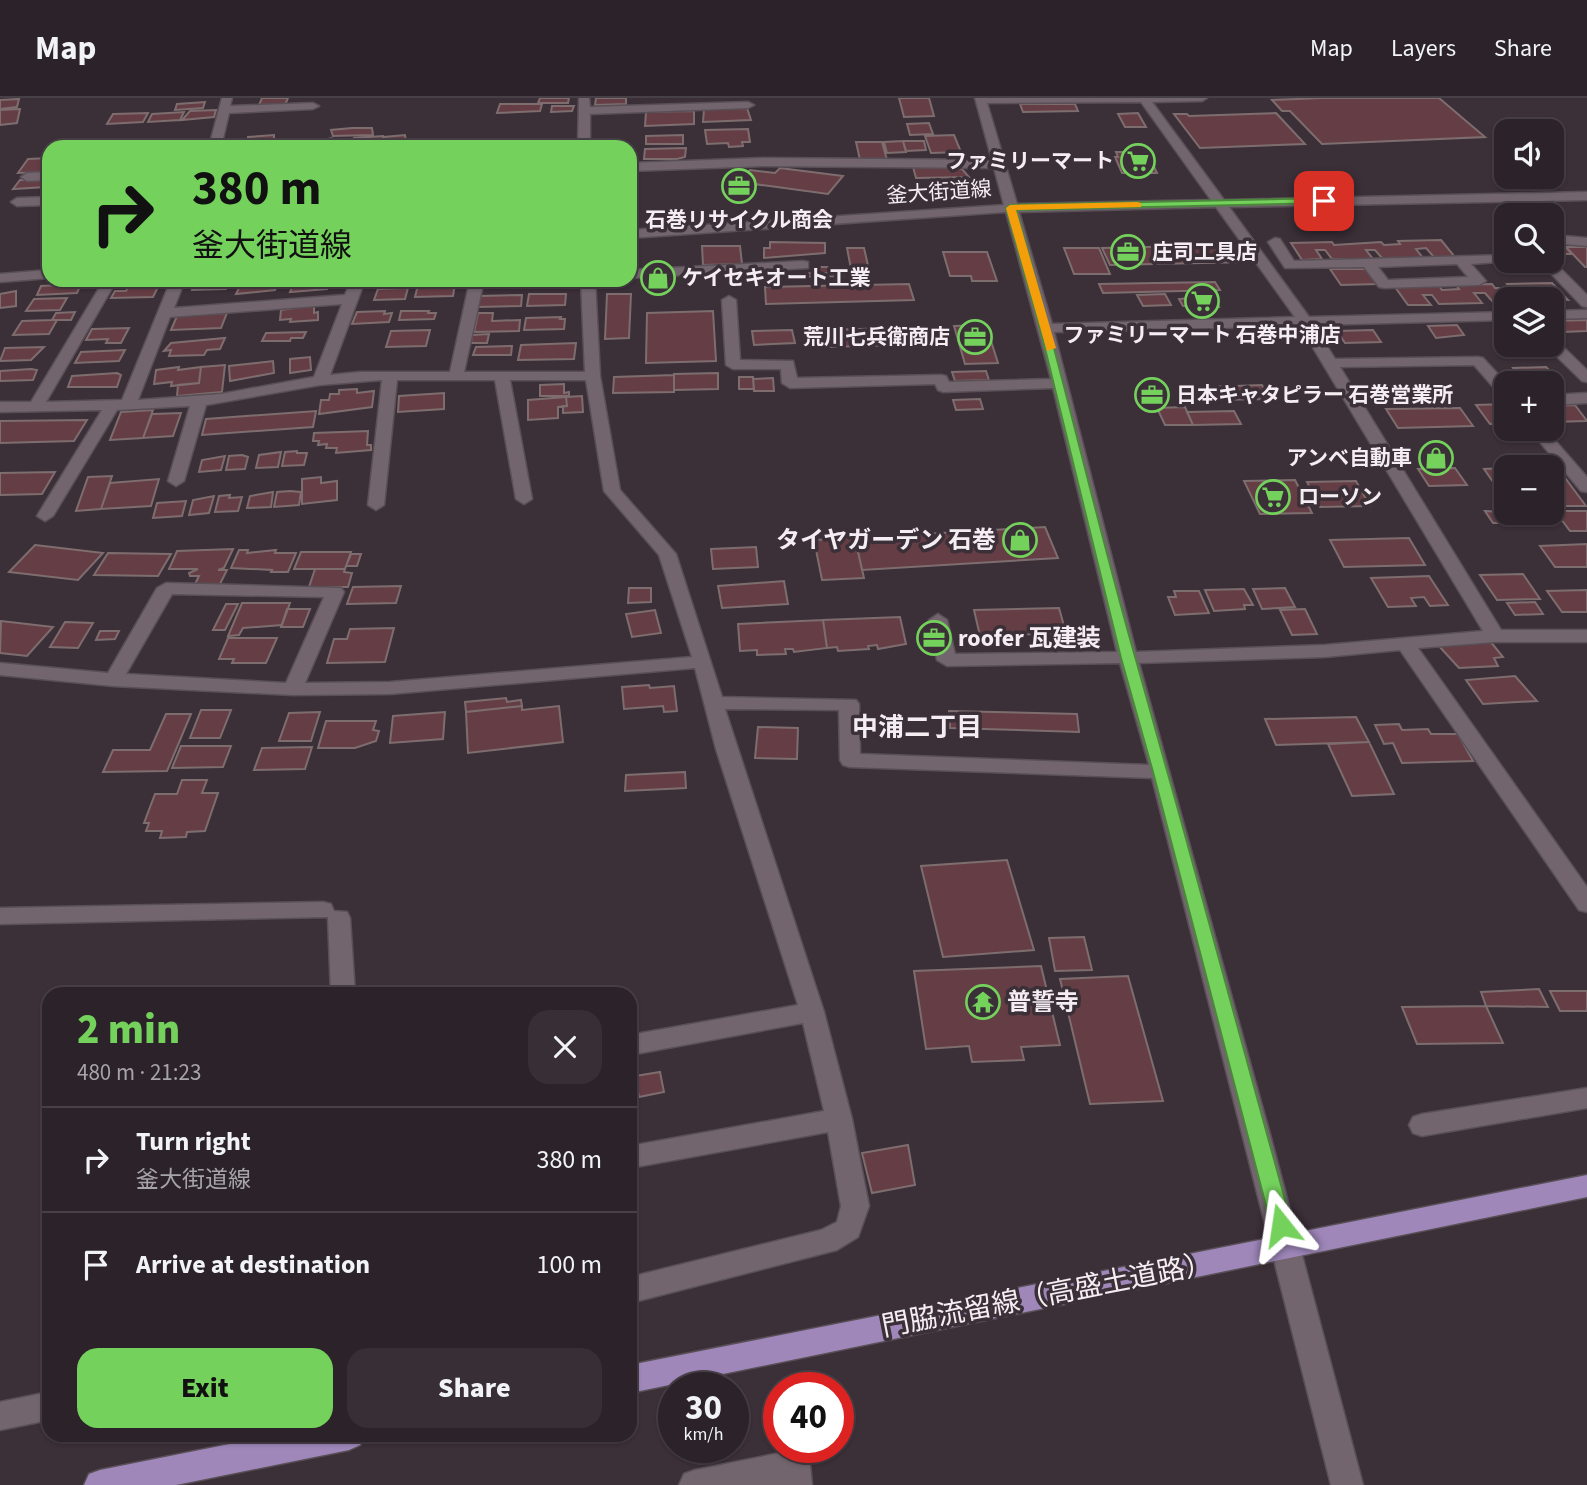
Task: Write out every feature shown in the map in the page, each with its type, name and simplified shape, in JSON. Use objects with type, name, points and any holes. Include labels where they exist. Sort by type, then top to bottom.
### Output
[{"type":"main road","name":"門脇流留線（高盛土道路）","points":[[637,1377],[1587,1186]]},
{"type":"main road","points":[[100,1485],[314,1442]]},
{"type":"street","points":[[583,140],[584,98]]},
{"type":"street","points":[[1202,98],[980,99],[1045,328],[1128,658],[1161,772],[1287,1247],[1347,1485]]},
{"type":"street","points":[[1145,99],[1306,323],[1495,636]]},
{"type":"street","points":[[217,140],[225,104],[313,106]]},
{"type":"street","points":[[583,111],[748,105]]},
{"type":"street","points":[[637,167],[762,162],[999,164]]},
{"type":"street","points":[[27,177],[42,176]]},
{"type":"street","name":"釜大街道線","points":[[637,234],[1010,208],[1587,195]]},
{"type":"street","points":[[17,202],[42,201]]},
{"type":"street","points":[[1564,240],[1587,242]]},
{"type":"street","points":[[1275,242],[1290,265],[1494,260]]},
{"type":"street","points":[[1368,263],[1384,284],[1479,281],[1461,261]]},
{"type":"street","points":[[637,274],[803,265]]},
{"type":"street","points":[[1558,273],[1587,303]]},
{"type":"street","points":[[0,278],[42,275]]},
{"type":"street","points":[[36,406],[106,287]]},
{"type":"street","points":[[45,516],[120,405],[166,313],[175,287]]},
{"type":"street","points":[[320,380],[355,287]]},
{"type":"street","points":[[456,376],[475,287]]},
{"type":"street","points":[[588,287],[593,376],[612,491],[667,554],[703,662],[726,749],[812,1012],[839,1119],[855,1206],[848,1229],[827,1241],[637,1288]]},
{"type":"street","points":[[166,313],[350,299]]},
{"type":"street","points":[[729,300],[733,365],[788,363],[790,383],[941,379],[943,387],[1059,383]]},
{"type":"street","points":[[1564,315],[1587,314]]},
{"type":"street","points":[[1045,328],[1494,316]]},
{"type":"street","points":[[1564,356],[1587,378]]},
{"type":"street","points":[[1330,363],[1478,361],[1494,379]]},
{"type":"street","points":[[376,506],[390,376]]},
{"type":"street","points":[[0,407],[199,401],[320,380],[390,376],[593,376]]},
{"type":"street","points":[[502,376],[524,499]]},
{"type":"street","points":[[1564,399],[1587,398]]},
{"type":"street","points":[[176,481],[199,401]]},
{"type":"street","points":[[1547,441],[1587,487]]},
{"type":"street","points":[[113,680],[166,588],[335,592],[293,689]]},
{"type":"street","points":[[938,620],[947,660],[1128,658],[1406,645],[1495,636],[1587,636]]},
{"type":"street","points":[[1406,645],[1587,904]]},
{"type":"street","points":[[0,669],[113,680],[293,689],[390,688],[703,662]]},
{"type":"street","points":[[714,704],[849,704],[850,760],[1161,772]]},
{"type":"street","points":[[0,916],[331,914],[341,987]]},
{"type":"street","points":[[637,1044],[812,1012]]},
{"type":"street","points":[[1422,1125],[1587,1098]]},
{"type":"street","points":[[637,1156],[839,1119]]},
{"type":"street","points":[[0,1416],[42,1407]]},
{"type":"street","points":[[695,1485],[794,1465],[796,1485]]},
{"type":"building","points":[[262,98],[288,98],[285,105],[275,106],[259,105]]},
{"type":"building","points":[[540,98],[569,98],[568,103],[538,103]]},
{"type":"building","points":[[596,98],[626,98],[626,104],[595,105]]},
{"type":"building","points":[[899,98],[929,98],[934,116],[904,117]]},
{"type":"building","points":[[1439,98],[1485,137],[1322,144],[1290,111],[1282,111],[1272,100]]},
{"type":"building","points":[[19,99],[17,107],[0,109],[0,100]]},
{"type":"building","points":[[205,102],[203,108],[175,110],[177,104]]},
{"type":"building","points":[[500,104],[542,104],[540,111],[497,113]]},
{"type":"building","points":[[1020,104],[1075,104],[1078,111],[1023,112]]},
{"type":"building","points":[[552,106],[574,106],[572,111],[551,112]]},
{"type":"building","points":[[747,108],[751,120],[703,122],[704,109]]},
{"type":"building","points":[[20,109],[17,123],[0,125],[0,110]]},
{"type":"building","points":[[216,110],[214,117],[182,120],[190,111]]},
{"type":"building","points":[[694,111],[694,124],[645,126],[646,112]]},
{"type":"building","points":[[184,112],[180,120],[148,122],[152,114]]},
{"type":"building","points":[[148,113],[143,122],[107,124],[113,114]]},
{"type":"building","points":[[1138,113],[1146,127],[1125,127],[1118,114]]},
{"type":"building","points":[[1276,113],[1305,144],[1200,148],[1174,114],[1189,116]]},
{"type":"building","points":[[929,123],[933,134],[910,135],[907,124]]},
{"type":"building","points":[[372,128],[373,135],[333,136],[331,130]]},
{"type":"building","points":[[748,129],[750,142],[742,142],[743,146],[729,147],[728,143],[707,144],[705,130]]},
{"type":"building","points":[[274,135],[274,140],[248,140],[248,137]]},
{"type":"building","points":[[405,135],[406,140],[384,140],[384,137]]},
{"type":"building","points":[[683,135],[683,144],[646,144],[646,136]]},
{"type":"building","points":[[954,135],[961,152],[931,153],[925,136]]},
{"type":"building","points":[[383,136],[383,140],[354,140]]},
{"type":"building","points":[[903,141],[924,141],[926,150],[906,151]]},
{"type":"building","points":[[903,141],[906,152],[887,153],[884,142]]},
{"type":"building","points":[[856,142],[882,142],[887,160],[860,160]]},
{"type":"building","points":[[686,148],[685,157],[644,159],[645,149]]},
{"type":"building","points":[[1116,152],[1147,152],[1157,173],[1122,173],[1115,157],[1118,157]]},
{"type":"building","points":[[42,158],[42,172],[18,173],[28,159]]},
{"type":"building","points":[[913,167],[962,169],[969,177],[916,178]]},
{"type":"building","points":[[780,168],[843,176],[828,194],[739,182],[750,170],[775,173]]},
{"type":"building","points":[[42,179],[42,187],[13,189],[20,180]]},
{"type":"building","points":[[1441,240],[1455,257],[1434,257],[1426,248],[1416,249],[1423,258],[1382,258],[1375,250],[1366,250],[1373,259],[1332,259],[1325,250],[1316,250],[1322,259],[1302,260],[1291,243],[1332,242],[1334,245],[1381,242],[1384,245],[1400,244],[1398,241]]},
{"type":"building","points":[[770,242],[825,243],[825,253],[764,258],[764,248],[770,248]]},
{"type":"building","points":[[1236,245],[1247,262],[1110,265],[1102,248]]},
{"type":"building","points":[[1564,245],[1572,254],[1564,254]]},
{"type":"building","points":[[702,246],[740,246],[742,264],[703,265]]},
{"type":"building","points":[[1566,247],[1587,247],[1587,267],[1585,267]]},
{"type":"building","points":[[847,248],[864,248],[870,274],[852,274]]},
{"type":"building","points":[[1064,248],[1099,248],[1110,274],[1074,274]]},
{"type":"building","points":[[943,252],[987,252],[997,281],[972,281],[971,276],[950,276]]},
{"type":"building","points":[[819,267],[841,267],[842,273],[820,273]]},
{"type":"building","points":[[1330,269],[1367,269],[1378,284],[1341,285]]},
{"type":"building","points":[[842,273],[843,276],[779,277],[779,274]]},
{"type":"building","points":[[1215,282],[1220,290],[1103,293],[1099,284]]},
{"type":"building","points":[[1552,283],[1556,287],[1509,287],[1507,284]]},
{"type":"building","points":[[909,284],[914,300],[766,304],[765,287]]},
{"type":"building","points":[[1492,284],[1494,302],[1485,293],[1474,293],[1482,303],[1439,304],[1432,295],[1423,295],[1431,305],[1408,305],[1395,287],[1439,286],[1442,290],[1459,289],[1456,285]]},
{"type":"building","points":[[41,286],[80,287],[77,293],[37,295]]},
{"type":"building","points":[[128,287],[158,287],[153,297],[111,298],[115,291],[126,291]]},
{"type":"building","points":[[193,287],[227,287],[226,289],[192,290]]},
{"type":"building","points":[[240,287],[276,287],[275,290],[236,294]]},
{"type":"building","points":[[292,287],[328,287],[327,289],[290,292]]},
{"type":"building","points":[[418,287],[454,287],[453,296],[415,297]]},
{"type":"building","points":[[408,288],[405,299],[374,300],[378,289]]},
{"type":"building","points":[[16,291],[16,306],[0,308],[0,294]]},
{"type":"building","points":[[529,294],[566,294],[565,305],[527,306]]},
{"type":"building","points":[[607,294],[631,294],[629,338],[605,339]]},
{"type":"building","points":[[1165,294],[1171,305],[1143,306],[1137,295]]},
{"type":"building","points":[[522,295],[521,306],[477,307],[479,296]]},
{"type":"building","points":[[1189,295],[1212,295],[1219,307],[1183,306],[1179,299],[1190,298]]},
{"type":"building","points":[[67,298],[60,310],[26,311],[34,299]]},
{"type":"building","points":[[314,305],[318,320],[280,320],[281,310]]},
{"type":"building","points":[[385,311],[384,314],[392,313],[389,322],[352,324],[357,312]]},
{"type":"building","points":[[401,311],[436,313],[434,319],[399,320]]},
{"type":"building","points":[[713,311],[716,361],[646,363],[647,313]]},
{"type":"building","points":[[75,312],[71,320],[52,320],[56,313]]},
{"type":"building","points":[[227,313],[221,328],[171,330],[177,316]]},
{"type":"building","points":[[478,313],[493,313],[492,321],[520,320],[519,331],[474,332]]},
{"type":"building","points":[[561,317],[560,319],[565,319],[564,329],[524,330],[526,318]]},
{"type":"building","points":[[57,320],[49,334],[13,335],[22,321]]},
{"type":"building","points":[[1587,320],[1587,331],[1564,332],[1564,321]]},
{"type":"building","points":[[986,325],[998,363],[965,364],[954,326]]},
{"type":"building","points":[[1457,325],[1464,335],[1436,338],[1428,326]]},
{"type":"building","points":[[129,328],[121,343],[106,343],[108,339],[86,340],[92,329]]},
{"type":"building","points":[[896,328],[900,345],[825,347],[822,330]]},
{"type":"building","points":[[1272,329],[1292,329],[1296,337],[1276,337]]},
{"type":"building","points":[[430,330],[426,346],[386,347],[391,331]]},
{"type":"building","points":[[792,330],[795,343],[754,345],[752,331]]},
{"type":"building","points":[[1373,330],[1381,342],[1345,343],[1337,331]]},
{"type":"building","points":[[306,332],[303,338],[291,338],[290,341],[262,341],[266,333]]},
{"type":"building","points":[[489,334],[487,343],[471,343],[472,335]]},
{"type":"building","points":[[225,338],[220,349],[207,350],[204,355],[169,356],[171,350],[164,351],[171,343]]},
{"type":"building","points":[[576,343],[574,359],[518,360],[521,345]]},
{"type":"building","points":[[512,346],[511,355],[473,355],[476,347]]},
{"type":"building","points":[[44,347],[31,360],[0,361],[5,348]]},
{"type":"building","points":[[125,350],[119,361],[75,363],[81,352]]},
{"type":"building","points":[[310,357],[311,370],[290,373],[290,359]]},
{"type":"building","points":[[273,361],[274,373],[230,381],[229,366]]},
{"type":"building","points":[[225,365],[222,392],[177,396],[178,385],[199,383],[201,367]]},
{"type":"building","points":[[179,367],[178,370],[201,367],[199,383],[171,386],[172,382],[154,384],[156,370]]},
{"type":"building","points":[[1546,367],[1550,371],[1515,371],[1513,368]]},
{"type":"building","points":[[37,370],[33,380],[0,381],[0,371]]},
{"type":"building","points":[[986,371],[989,380],[955,381],[952,372]]},
{"type":"building","points":[[718,373],[718,389],[674,390],[674,374]]},
{"type":"building","points":[[121,375],[117,387],[68,387],[72,376]]},
{"type":"building","points":[[674,375],[674,392],[613,393],[614,377]]},
{"type":"building","points":[[739,377],[753,377],[754,389],[739,389]]},
{"type":"building","points":[[773,378],[774,391],[754,391],[753,379]]},
{"type":"building","points":[[564,384],[564,393],[569,392],[569,396],[540,396],[540,385]]},
{"type":"building","points":[[1262,385],[1269,399],[1213,400],[1207,387]]},
{"type":"building","points":[[357,389],[357,393],[374,391],[372,407],[319,414],[321,400],[329,400],[330,394],[339,394],[339,390]]},
{"type":"building","points":[[444,393],[444,409],[398,412],[399,396]]},
{"type":"building","points":[[582,396],[583,412],[563,413],[563,406],[567,406],[566,397]]},
{"type":"building","points":[[566,397],[567,406],[558,407],[558,418],[528,420],[528,400]]},
{"type":"building","points":[[980,399],[983,409],[956,410],[953,400]]},
{"type":"building","points":[[1494,404],[1494,424],[1490,424],[1476,405]]},
{"type":"building","points":[[1564,405],[1575,405],[1587,421],[1564,422]]},
{"type":"building","points":[[1185,407],[1193,425],[1165,425],[1157,408]]},
{"type":"building","points":[[1460,408],[1473,426],[1398,428],[1386,409]]},
{"type":"building","points":[[153,410],[143,438],[110,440],[121,412]]},
{"type":"building","points":[[316,411],[313,427],[202,435],[206,419]]},
{"type":"building","points":[[1234,411],[1241,424],[1193,425],[1187,412]]},
{"type":"building","points":[[181,413],[173,436],[143,438],[152,414]]},
{"type":"building","points":[[87,420],[74,441],[0,443],[0,421]]},
{"type":"building","points":[[368,431],[367,445],[371,445],[371,450],[336,453],[337,448],[326,448],[327,444],[318,445],[319,441],[313,441],[314,433]]},
{"type":"building","points":[[281,452],[278,467],[256,468],[259,455]]},
{"type":"building","points":[[285,452],[307,453],[304,465],[282,466]]},
{"type":"building","points":[[225,456],[221,470],[199,472],[202,460]]},
{"type":"building","points":[[229,456],[248,457],[245,469],[226,470]]},
{"type":"building","points":[[1455,468],[1467,485],[1429,486],[1418,469]]},
{"type":"building","points":[[1484,469],[1494,469],[1494,483]]},
{"type":"building","points":[[55,472],[42,494],[0,495],[0,473]]},
{"type":"building","points":[[112,476],[101,509],[76,511],[88,477]]},
{"type":"building","points":[[1564,476],[1586,506],[1564,506]]},
{"type":"building","points":[[321,477],[321,483],[337,481],[337,500],[302,504],[302,479]]},
{"type":"building","points":[[159,479],[151,506],[101,509],[110,483]]},
{"type":"building","points":[[1295,480],[1312,513],[1260,514],[1244,481]]},
{"type":"building","points":[[1356,481],[1370,506],[1320,507],[1307,482]]},
{"type":"building","points":[[273,492],[271,507],[247,508],[250,496]]},
{"type":"building","points":[[277,492],[301,492],[299,505],[274,507]]},
{"type":"building","points":[[230,495],[229,498],[242,497],[238,511],[215,512],[219,496]]},
{"type":"building","points":[[214,496],[209,513],[189,515],[193,500]]},
{"type":"building","points":[[186,501],[182,516],[153,518],[157,503]]},
{"type":"building","points":[[1485,511],[1494,512],[1493,523]]},
{"type":"building","points":[[1564,511],[1587,511],[1587,531],[1570,531],[1564,523]]},
{"type":"building","points":[[1045,527],[1058,558],[862,570],[855,538]]},
{"type":"building","points":[[855,538],[864,578],[822,580],[814,540]]},
{"type":"building","points":[[1409,538],[1425,565],[1344,567],[1330,540]]},
{"type":"building","points":[[1587,544],[1587,567],[1555,567],[1540,546]]},
{"type":"building","points":[[35,545],[103,553],[78,580],[9,572]]},
{"type":"building","points":[[756,547],[758,567],[713,569],[711,549]]},
{"type":"building","points":[[233,549],[224,568],[218,570],[227,570],[220,584],[195,584],[199,576],[190,576],[189,573],[198,569],[169,569],[177,551]]},
{"type":"building","points":[[239,550],[248,550],[247,553],[276,550],[275,553],[296,553],[288,572],[271,572],[272,570],[231,568]]},
{"type":"building","points":[[301,552],[351,552],[345,569],[294,569]]},
{"type":"building","points":[[108,553],[171,554],[158,576],[94,575]]},
{"type":"building","points":[[351,554],[361,554],[357,566],[346,566]]},
{"type":"building","points":[[315,569],[345,569],[344,572],[352,573],[348,587],[309,587]]},
{"type":"building","points":[[1523,574],[1540,599],[1497,600],[1480,575]]},
{"type":"building","points":[[1429,576],[1448,605],[1430,606],[1424,597],[1411,598],[1416,606],[1388,607],[1371,578]]},
{"type":"building","points":[[784,581],[788,604],[722,608],[718,586]]},
{"type":"building","points":[[401,586],[396,603],[347,604],[353,587]]},
{"type":"building","points":[[629,588],[651,588],[651,602],[628,603]]},
{"type":"building","points":[[1285,588],[1295,607],[1262,609],[1253,589]]},
{"type":"building","points":[[1244,589],[1253,605],[1244,605],[1245,609],[1214,611],[1205,590]]},
{"type":"building","points":[[1587,590],[1587,612],[1562,612],[1547,591]]},
{"type":"building","points":[[1174,591],[1199,591],[1209,613],[1175,615],[1168,597],[1176,597]]},
{"type":"building","points":[[1535,602],[1543,614],[1515,615],[1507,603]]},
{"type":"building","points":[[242,603],[290,603],[282,625],[243,628],[239,635],[228,636]]},
{"type":"building","points":[[226,604],[238,604],[225,630],[213,630]]},
{"type":"building","points":[[1059,608],[1066,633],[980,636],[974,610]]},
{"type":"building","points":[[287,609],[310,609],[303,627],[281,627]]},
{"type":"building","points":[[1305,609],[1317,634],[1292,635],[1280,610]]},
{"type":"building","points":[[655,610],[661,633],[632,637],[626,614]]},
{"type":"building","points":[[900,617],[906,644],[878,649],[877,645],[868,646],[869,649],[838,651],[837,647],[827,648],[823,620]]},
{"type":"building","points":[[823,620],[827,648],[794,652],[793,649],[785,649],[786,654],[757,655],[757,650],[740,651],[738,624]]},
{"type":"building","points":[[1,621],[53,627],[27,656],[0,653]]},
{"type":"building","points":[[65,622],[93,623],[78,648],[50,647]]},
{"type":"building","points":[[394,628],[385,662],[327,663],[334,639],[347,639],[350,629]]},
{"type":"building","points":[[100,631],[119,631],[115,639],[96,640]]},
{"type":"building","points":[[228,638],[277,638],[266,663],[232,663],[234,659],[219,659]]},
{"type":"building","points":[[1490,641],[1503,657],[1494,658],[1498,666],[1459,668],[1438,645]]},
{"type":"building","points":[[1515,676],[1537,701],[1483,704],[1466,680]]},
{"type":"building","points":[[649,685],[650,688],[674,686],[677,711],[664,712],[663,706],[624,709],[622,687]]},
{"type":"building","points":[[506,698],[507,702],[521,700],[522,706],[466,712],[465,702]]},
{"type":"building","points":[[522,706],[522,710],[559,706],[563,742],[468,753],[466,712]]},
{"type":"building","points":[[201,710],[231,710],[220,738],[190,738]]},
{"type":"building","points":[[949,711],[1077,714],[1079,732],[950,728]]},
{"type":"building","points":[[320,712],[311,741],[279,741],[289,713]]},
{"type":"building","points":[[445,712],[443,739],[390,743],[393,716]]},
{"type":"building","points":[[166,714],[191,714],[167,771],[103,772],[113,750],[150,750]]},
{"type":"building","points":[[1356,717],[1369,742],[1276,745],[1265,719]]},
{"type":"building","points":[[326,721],[376,721],[373,730],[379,731],[376,741],[355,748],[318,748]]},
{"type":"building","points":[[1399,724],[1402,730],[1428,729],[1431,734],[1458,734],[1473,761],[1402,763],[1393,743],[1384,744],[1375,725]]},
{"type":"building","points":[[758,727],[798,728],[797,759],[755,758]]},
{"type":"building","points":[[1369,742],[1394,794],[1352,796],[1328,744]]},
{"type":"building","points":[[181,746],[231,746],[223,767],[172,768]]},
{"type":"building","points":[[312,747],[305,769],[254,770],[262,748]]},
{"type":"building","points":[[685,772],[686,788],[625,791],[626,775]]},
{"type":"building","points":[[182,780],[207,780],[202,793],[218,793],[205,831],[187,832],[186,837],[160,838],[162,831],[146,831],[149,823],[144,823],[155,794],[177,794]]},
{"type":"building","points":[[1007,860],[1034,950],[943,957],[921,866]]},
{"type":"building","points":[[1084,937],[1092,970],[1055,971],[1049,938]]},
{"type":"building","points":[[1041,966],[1060,1045],[1021,1047],[1024,1060],[972,1062],[969,1046],[926,1049],[914,971]]},
{"type":"building","points":[[1128,976],[1163,1101],[1090,1104],[1060,979]]},
{"type":"building","points":[[1539,989],[1548,1007],[1486,1006],[1481,992]]},
{"type":"building","points":[[1550,991],[1587,991],[1587,1011],[1560,1011]]},
{"type":"building","points":[[1486,1006],[1503,1043],[1417,1044],[1402,1007]]},
{"type":"building","points":[[660,1072],[664,1092],[639,1097],[637,1076]]},
{"type":"building","points":[[908,1145],[915,1185],[872,1193],[862,1153]]},
{"type":"slow traffic","points":[[1051,348],[1010,208],[1137,205]]},
{"type":"place","name":"ファミリーマート","points":[[1138,161]]},
{"type":"place","name":"石巻リサイクル商会","points":[[739,186]]},
{"type":"place","name":"庄司工具店","points":[[1128,252]]},
{"type":"place","name":"ケイセキオート工業","points":[[658,278]]},
{"type":"place","name":"ファミリーマート 石巻中浦店","points":[[1202,301]]},
{"type":"place","name":"荒川七兵衛商店","points":[[975,337]]},
{"type":"place","name":"日本キャタピラー 石巻営業所","points":[[1152,395]]},
{"type":"place","name":"アンベ自動車","points":[[1436,458]]},
{"type":"place","name":"ローソン","points":[[1273,497]]},
{"type":"place","name":"タイヤガーデン 石巻","points":[[1020,540]]},
{"type":"place","name":"roofer 瓦建装","points":[[934,638]]},
{"type":"place","name":"普誓寺","points":[[983,1002]]},
{"type":"district","name":"中浦二丁目","points":[[917,727]]},
{"type":"route","points":[[1281,1225],[1161,772],[1128,658],[1045,328],[1010,208],[1324,201]]}]
